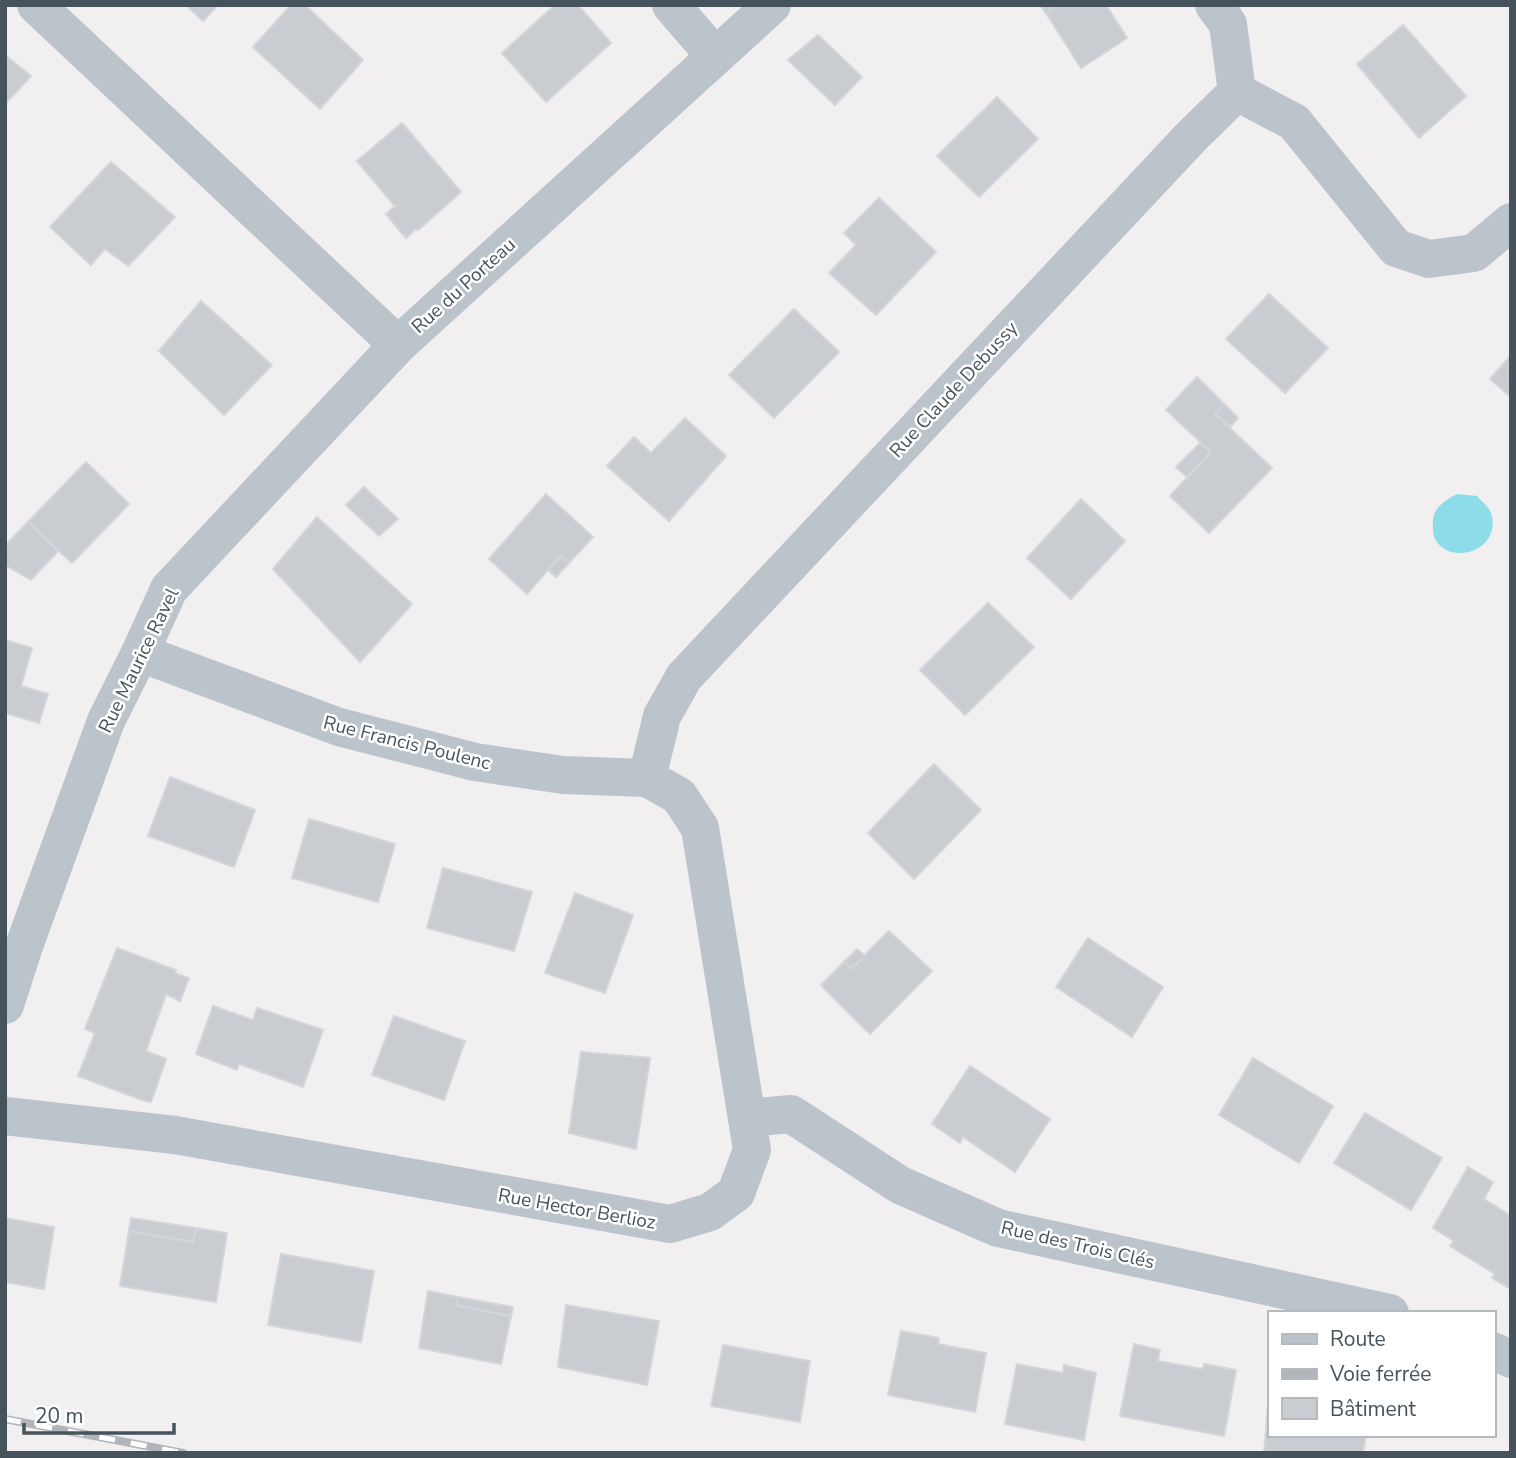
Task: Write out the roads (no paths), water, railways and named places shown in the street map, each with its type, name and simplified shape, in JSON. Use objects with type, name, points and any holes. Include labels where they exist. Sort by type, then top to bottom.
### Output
[{"type":"street","name":"Rue du Porteau","points":[[36,5],[398,345],[772,5]]},
{"type":"street","points":[[671,5],[715,57]]},
{"type":"street","points":[[1214,5],[1228,24],[1237,92],[1294,122],[1396,248],[1429,260],[1474,253],[1511,222]]},
{"type":"street","name":"Rue Claude Debussy","points":[[663,787],[662,716],[684,677],[1173,156],[1237,92]]},
{"type":"street","name":"Rue Maurice Ravel","points":[[5,1005],[106,721],[169,589],[398,345]]},
{"type":"street","name":"Rue Francis Poulenc","points":[[140,653],[340,727],[475,762],[663,787]]},
{"type":"street","name":"Rue Hector Berlioz","points":[[5,1116],[175,1135],[670,1224],[710,1212],[736,1193],[752,1150],[700,828],[663,787]]},
{"type":"street","name":"Rue des Trois Clés","points":[[747,1118],[791,1114],[900,1185],[998,1228],[1381,1311]]},
{"type":"street","points":[[1495,1352],[1511,1359]]},
{"type":"water","points":[[1457,494],[1477,496],[1490,511],[1493,526],[1482,545],[1461,553],[1450,552],[1441,546],[1433,531],[1436,510]]},
{"type":"railway","points":[[5,1419],[183,1453]]}]
